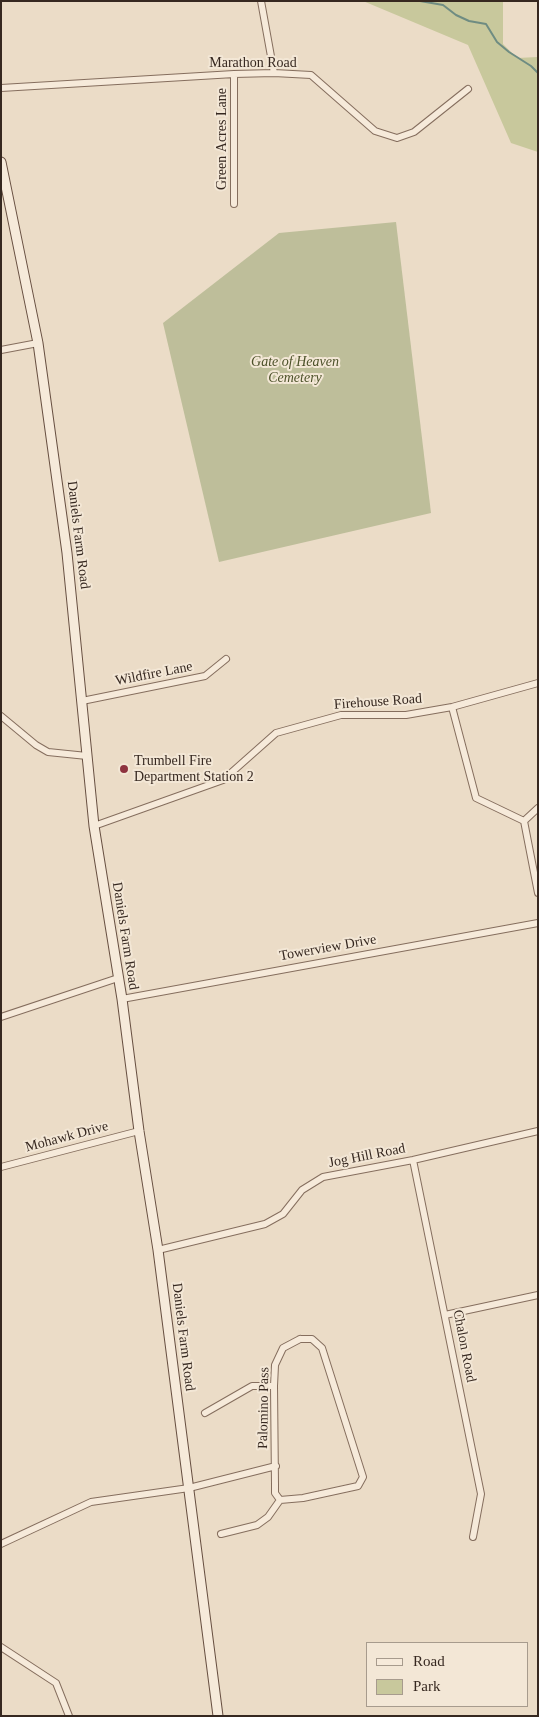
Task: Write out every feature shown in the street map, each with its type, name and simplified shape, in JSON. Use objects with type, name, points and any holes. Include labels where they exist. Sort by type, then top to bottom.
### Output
[{"type":"main road","name":"Daniels Farm Road","points":[[1,162],[38,343],[67,553],[94,826],[122,999],[139,1131],[158,1250],[218,1716]]},
{"type":"street","points":[[261,1],[274,73]]},
{"type":"street","name":"Marathon Road","points":[[1,88],[234,74],[274,73],[311,75],[375,131],[397,138],[414,132],[468,89]]},
{"type":"street","name":"Green Acres Lane","points":[[234,74],[234,204]]},
{"type":"street","points":[[1,350],[38,343]]},
{"type":"street","name":"Wildfire Lane","points":[[82,701],[205,676],[226,659]]},
{"type":"street","name":"Firehouse Road","points":[[94,826],[222,780],[276,733],[341,715],[406,715],[452,707],[538,683]]},
{"type":"street","points":[[452,707],[476,798],[524,821]]},
{"type":"street","points":[[1,716],[36,745],[48,752],[86,756]]},
{"type":"street","points":[[524,821],[538,808]]},
{"type":"street","points":[[524,821],[538,894]]},
{"type":"street","name":"Towerview Drive","points":[[122,999],[538,923]]},
{"type":"street","points":[[1,1017],[118,978]]},
{"type":"street","name":"Mohawk Drive","points":[[1,1167],[139,1131]]},
{"type":"street","name":"Jog Hill Road","points":[[158,1250],[264,1224],[283,1214],[302,1190],[323,1177],[413,1160],[538,1132]]},
{"type":"street","name":"Chalon Road","points":[[413,1160],[481,1494],[473,1537]]},
{"type":"street","points":[[445,1315],[538,1295]]},
{"type":"street","name":"Palomino Pass","points":[[300,1339],[312,1339],[322,1348],[363,1477],[358,1486],[304,1498],[280,1500],[275,1492],[274,1386],[275,1365],[283,1348],[300,1339]]},
{"type":"street","points":[[205,1412],[252,1386],[274,1386]]},
{"type":"street","points":[[1,1544],[91,1502],[189,1488],[276,1466]]},
{"type":"street","points":[[221,1534],[257,1526],[268,1517],[280,1500]]},
{"type":"street","points":[[1,1647],[56,1684],[69,1716]]},
{"type":"green space","points":[[363,1],[503,1],[503,44],[517,58],[538,57],[538,152],[511,143],[468,45]]},
{"type":"green space","name":"Gate of Heaven Cemetery","points":[[396,222],[431,513],[219,562],[163,323],[279,233]]},
{"type":"waterway","points":[[420,1],[443,5],[456,15],[469,21],[486,24],[497,42],[538,73]]},
{"type":"place","name":"Trumbell Fire Department Station 2","points":[[124,769]]}]
